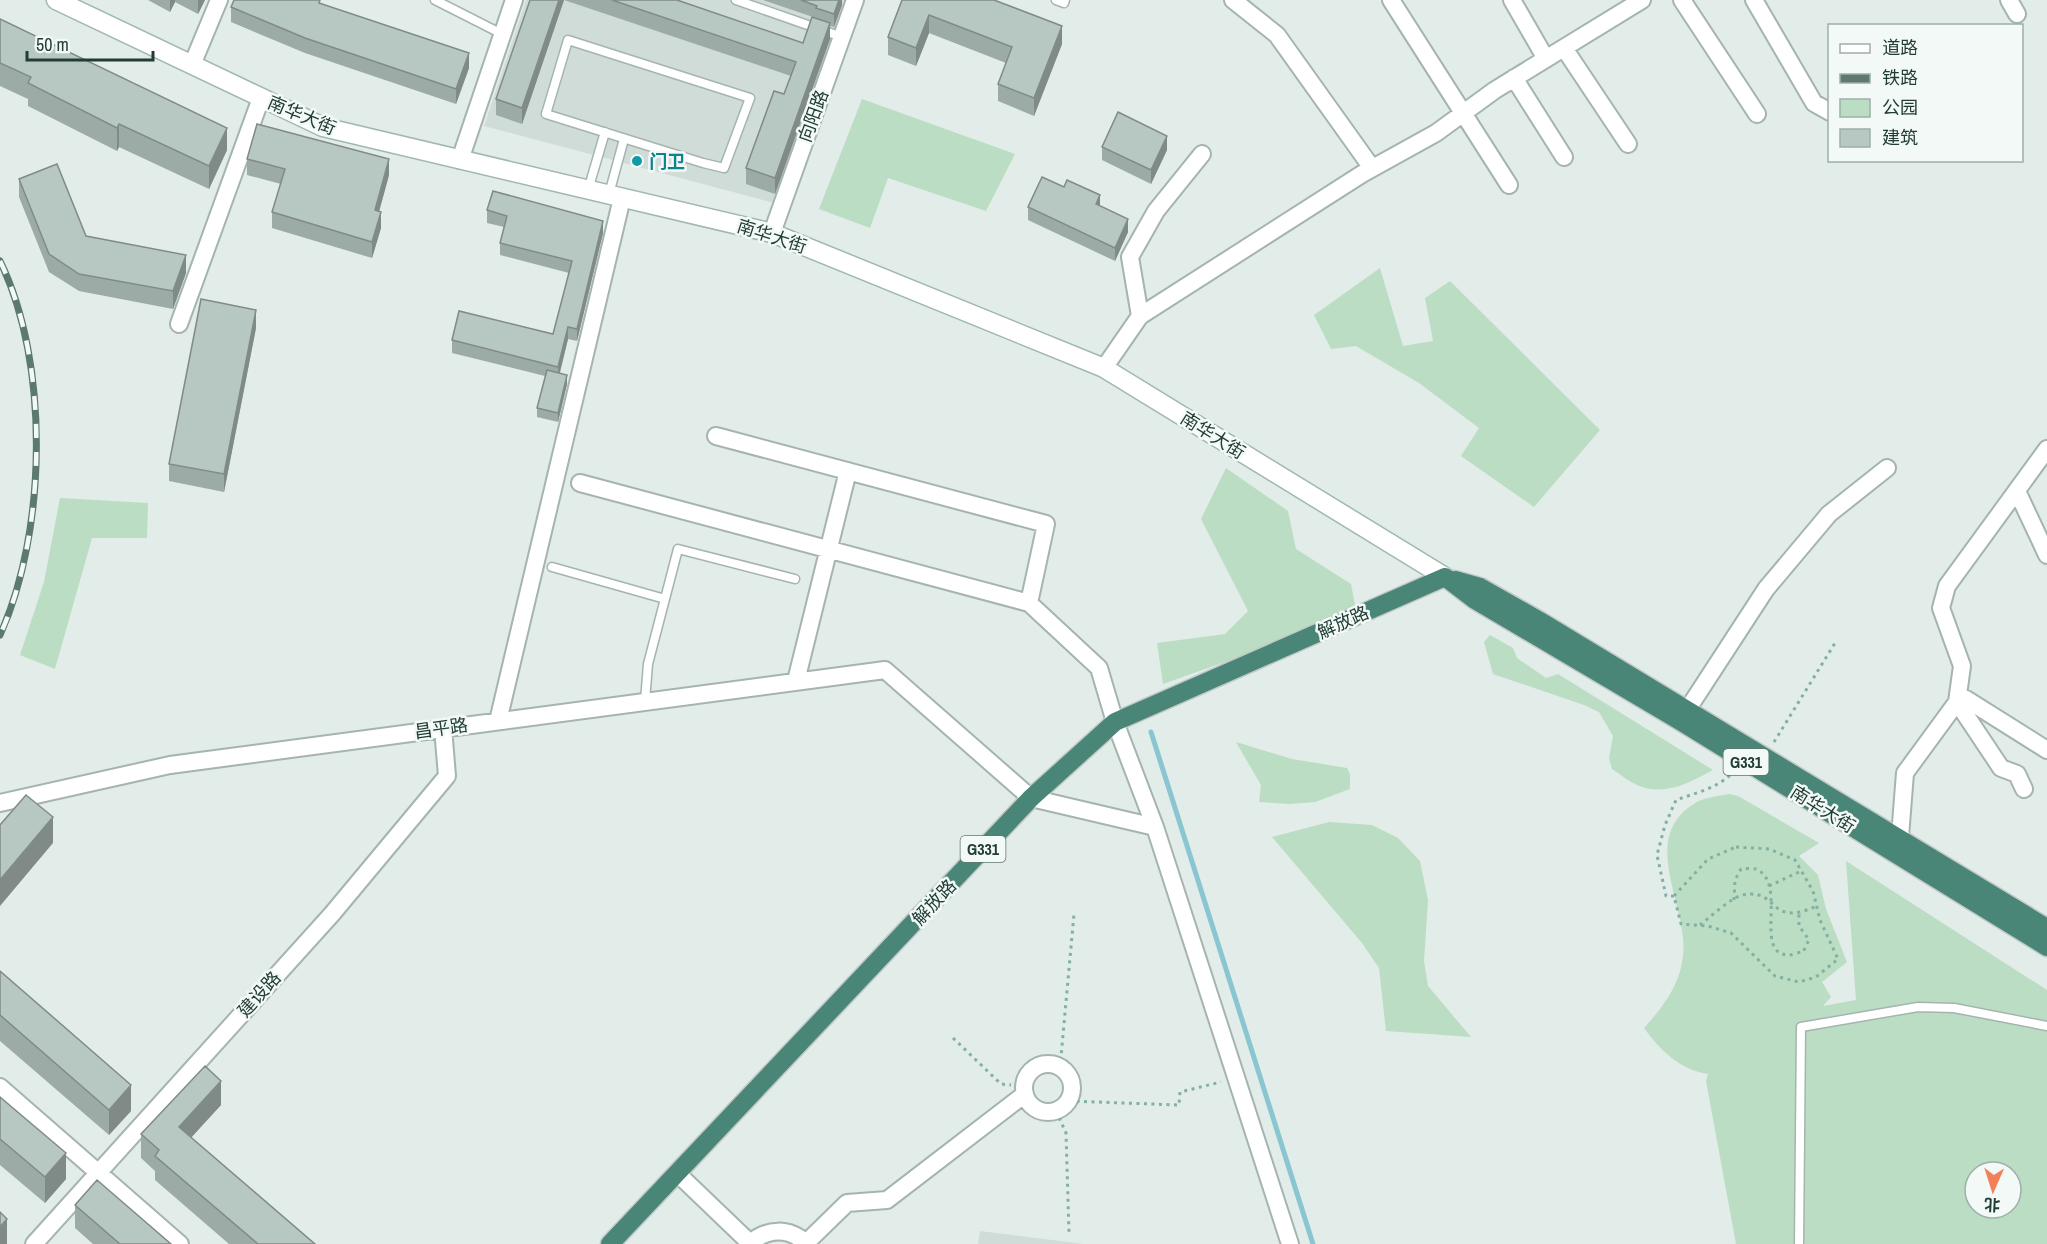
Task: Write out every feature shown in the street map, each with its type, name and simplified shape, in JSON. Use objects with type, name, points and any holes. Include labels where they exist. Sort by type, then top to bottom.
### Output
[{"type":"highway","name":"南华大街","points":[[1445,577],[1480,587],[1683,716],[1742,760],[2047,928]]},
{"type":"highway","name":"解放路","points":[[610,1244],[1031,798],[1115,722],[1445,577]]},
{"type":"highway","name":"南华大街","points":[[1683,716],[1765,757],[2047,947]]},
{"type":"main road","name":"南华大街","points":[[56,0],[323,127],[772,233],[1104,368],[1445,577]]},
{"type":"street","points":[[192,65],[219,0]]},
{"type":"street","points":[[460,160],[514,0]]},
{"type":"street","name":"向阳路","points":[[772,233],[855,0]]},
{"type":"street","points":[[1233,0],[1277,35],[1372,168]]},
{"type":"street","points":[[1391,0],[1509,185]]},
{"type":"street","points":[[1512,0],[1546,59]]},
{"type":"street","points":[[1682,0],[1757,114]]},
{"type":"street","points":[[1754,0],[1814,103],[1828,111]]},
{"type":"street","points":[[1104,368],[1140,316],[1372,168],[1436,133],[1514,78],[1637,1]]},
{"type":"street","points":[[1564,48],[1628,144]]},
{"type":"street","points":[[1514,78],[1564,157]]},
{"type":"street","points":[[179,324],[261,98]]},
{"type":"street","points":[[1140,316],[1130,257],[1156,211],[1202,154]]},
{"type":"street","points":[[498,721],[615,196]]},
{"type":"street","points":[[716,436],[1046,524],[1029,603]]},
{"type":"street","points":[[1899,847],[1905,773],[1957,698],[1962,666],[1941,608],[1947,586],[2047,449]]},
{"type":"street","points":[[1683,716],[1766,589],[1829,514],[1887,468]]},
{"type":"street","points":[[796,681],[848,471]]},
{"type":"street","points":[[580,483],[1029,603],[1099,668],[1115,722],[1155,827],[1290,1244]]},
{"type":"street","points":[[2017,491],[2047,555]]},
{"type":"street","name":"昌平路","points":[[0,804],[170,765],[885,670],[1031,798]]},
{"type":"street","points":[[1957,698],[2047,750]]},
{"type":"street","points":[[1957,698],[2001,768],[2017,774],[2024,789]]},
{"type":"street","name":"建设路","points":[[34,1244],[332,914],[447,776],[443,728]]},
{"type":"street","points":[[1031,798],[1155,827]]},
{"type":"street","points":[[1052,1065],[1060,1068],[1070,1079],[1072,1094],[1063,1106],[1041,1111],[1034,1107],[1025,1090],[1027,1078],[1037,1067],[1052,1065]]},
{"type":"street","points":[[0,1087],[180,1244]]},
{"type":"street","points":[[678,1174],[750,1244],[765,1233],[784,1231],[796,1235],[806,1243],[847,1203],[887,1200],[1025,1090]]},
{"type":"lane","points":[[438,0],[502,34]]},
{"type":"lane","points":[[736,0],[842,36]]},
{"type":"lane","points":[[1056,0],[1064,3],[1065,0]]},
{"type":"lane","points":[[568,40],[750,98],[724,168],[605,132],[546,114],[568,40]]},
{"type":"lane","points":[[588,190],[605,132]]},
{"type":"lane","points":[[615,196],[624,139]]},
{"type":"lane","points":[[645,701],[648,664],[678,549],[795,579]]},
{"type":"lane","points":[[552,567],[665,599]]},
{"type":"lane","points":[[1799,1244],[1801,1027],[1918,1007],[1954,1008],[2047,1026]]},
{"type":"path","points":[[1765,757],[1835,643]]},
{"type":"path","points":[[1674,896],[1681,924],[1700,925],[1731,933],[1775,976],[1799,982],[1816,977],[1838,959],[1829,942],[1813,891],[1795,860],[1770,849],[1736,848],[1708,859],[1674,896],[1666,896],[1657,855],[1665,825],[1676,800],[1708,789],[1727,778],[1742,760]]},
{"type":"path","points":[[1734,900],[1735,880],[1742,869],[1755,869],[1767,879],[1771,902],[1770,932],[1773,945],[1779,952],[1788,955],[1803,952],[1809,940],[1799,926],[1799,912]]},
{"type":"path","points":[[1769,886],[1801,871]]},
{"type":"path","points":[[1700,925],[1740,896],[1756,895],[1766,898],[1784,912],[1799,912],[1817,906]]},
{"type":"path","points":[[1060,1068],[1074,914]]},
{"type":"path","points":[[953,1038],[1001,1084],[1025,1090]]},
{"type":"path","points":[[1069,1233],[1063,1106],[1179,1106],[1180,1092],[1236,1078]]},
{"type":"shaded area","points":[[526,0],[847,0],[774,203],[484,126]]},
{"type":"shaded area","points":[[980,1231],[1084,1244],[978,1244]]},
{"type":"green space","points":[[862,99],[1015,154],[986,211],[888,178],[870,228],[819,209]]},
{"type":"green space","points":[[1380,268],[1403,346],[1433,341],[1425,298],[1450,281],[1600,430],[1534,507],[1461,456],[1479,428],[1419,383],[1356,346],[1331,349],[1314,315]]},
{"type":"green space","points":[[1226,468],[1288,511],[1296,549],[1351,584],[1357,615],[1163,684],[1157,643],[1225,634],[1248,611],[1201,519]]},
{"type":"green space","points":[[60,498],[148,503],[147,538],[92,538],[55,669],[20,655],[44,582]]},
{"type":"green space","points":[[1490,635],[1513,648],[1517,658],[1546,678],[1558,674],[1713,770],[1686,784],[1667,789],[1657,790],[1630,782],[1612,769],[1609,758],[1613,736],[1599,712],[1493,674],[1484,642]]},
{"type":"green space","points":[[1236,742],[1292,759],[1347,768],[1350,774],[1350,789],[1315,802],[1289,804],[1259,802],[1261,785]]},
{"type":"green space","points":[[1729,794],[1738,796],[1819,843],[1799,856],[1818,875],[1826,909],[1847,962],[1822,982],[1831,997],[1823,1006],[1856,1000],[1846,861],[2047,990],[2047,1244],[1736,1244],[1706,1081],[1708,1074],[1688,1068],[1672,1058],[1644,1028],[1670,995],[1678,977],[1683,956],[1683,936],[1669,873],[1667,853],[1670,834],[1679,817],[1697,802]]},
{"type":"green space","points":[[1329,822],[1372,825],[1398,838],[1420,861],[1428,900],[1424,961],[1428,986],[1471,1037],[1386,1031],[1379,968],[1362,943],[1272,837]]},
{"type":"building","points":[[234,0],[320,0],[319,3],[469,53],[456,89],[305,38],[231,7]]},
{"type":"building","points":[[530,0],[559,0],[522,108],[496,99]]},
{"type":"building","points":[[612,0],[677,0],[803,43],[812,17],[830,23],[775,178],[746,168],[774,91],[784,94],[796,62]]},
{"type":"building","points":[[801,0],[839,0],[834,14]]},
{"type":"building","points":[[902,0],[994,0],[1062,26],[1034,98],[998,84],[1012,47],[929,15],[916,48],[888,37]]},
{"type":"building","points":[[0,19],[227,128],[209,166],[119,124],[117,128],[28,83],[31,77],[0,63]]},
{"type":"building","points":[[1118,112],[1167,136],[1151,170],[1102,147]]},
{"type":"building","points":[[257,124],[389,159],[375,210],[381,212],[372,242],[272,212],[285,169],[247,159]]},
{"type":"building","points":[[57,164],[86,236],[186,255],[173,291],[79,274],[49,254],[19,179]]},
{"type":"building","points":[[1042,177],[1064,187],[1067,180],[1100,195],[1096,204],[1128,219],[1115,248],[1028,207]]},
{"type":"building","points":[[493,191],[603,221],[577,329],[568,327],[558,367],[452,340],[459,311],[553,334],[572,261],[500,243],[507,216],[487,210]]},
{"type":"building","points":[[201,299],[256,310],[224,474],[169,464]]},
{"type":"building","points":[[547,370],[567,375],[558,413],[537,408]]},
{"type":"building","points":[[26,795],[53,817],[0,880],[0,825]]},
{"type":"building","points":[[0,971],[131,1085],[109,1110],[0,1015]]},
{"type":"building","points":[[205,1066],[221,1081],[179,1127],[315,1244],[258,1244],[155,1156],[159,1150],[141,1134]]},
{"type":"building","points":[[0,1097],[66,1153],[45,1177],[0,1139]]},
{"type":"building","points":[[97,1180],[171,1244],[120,1244],[75,1205]]},
{"type":"building","points":[[0,1212],[7,1219],[0,1227]]},
{"type":"waterway","points":[[1151,732],[1313,1244]]},
{"type":"railway","points":[[0,261],[16,302],[28,348],[34,397],[36,448],[34,498],[27,547],[16,594],[0,635]]},
{"type":"place","name":"门卫","points":[[637,161]]}]
